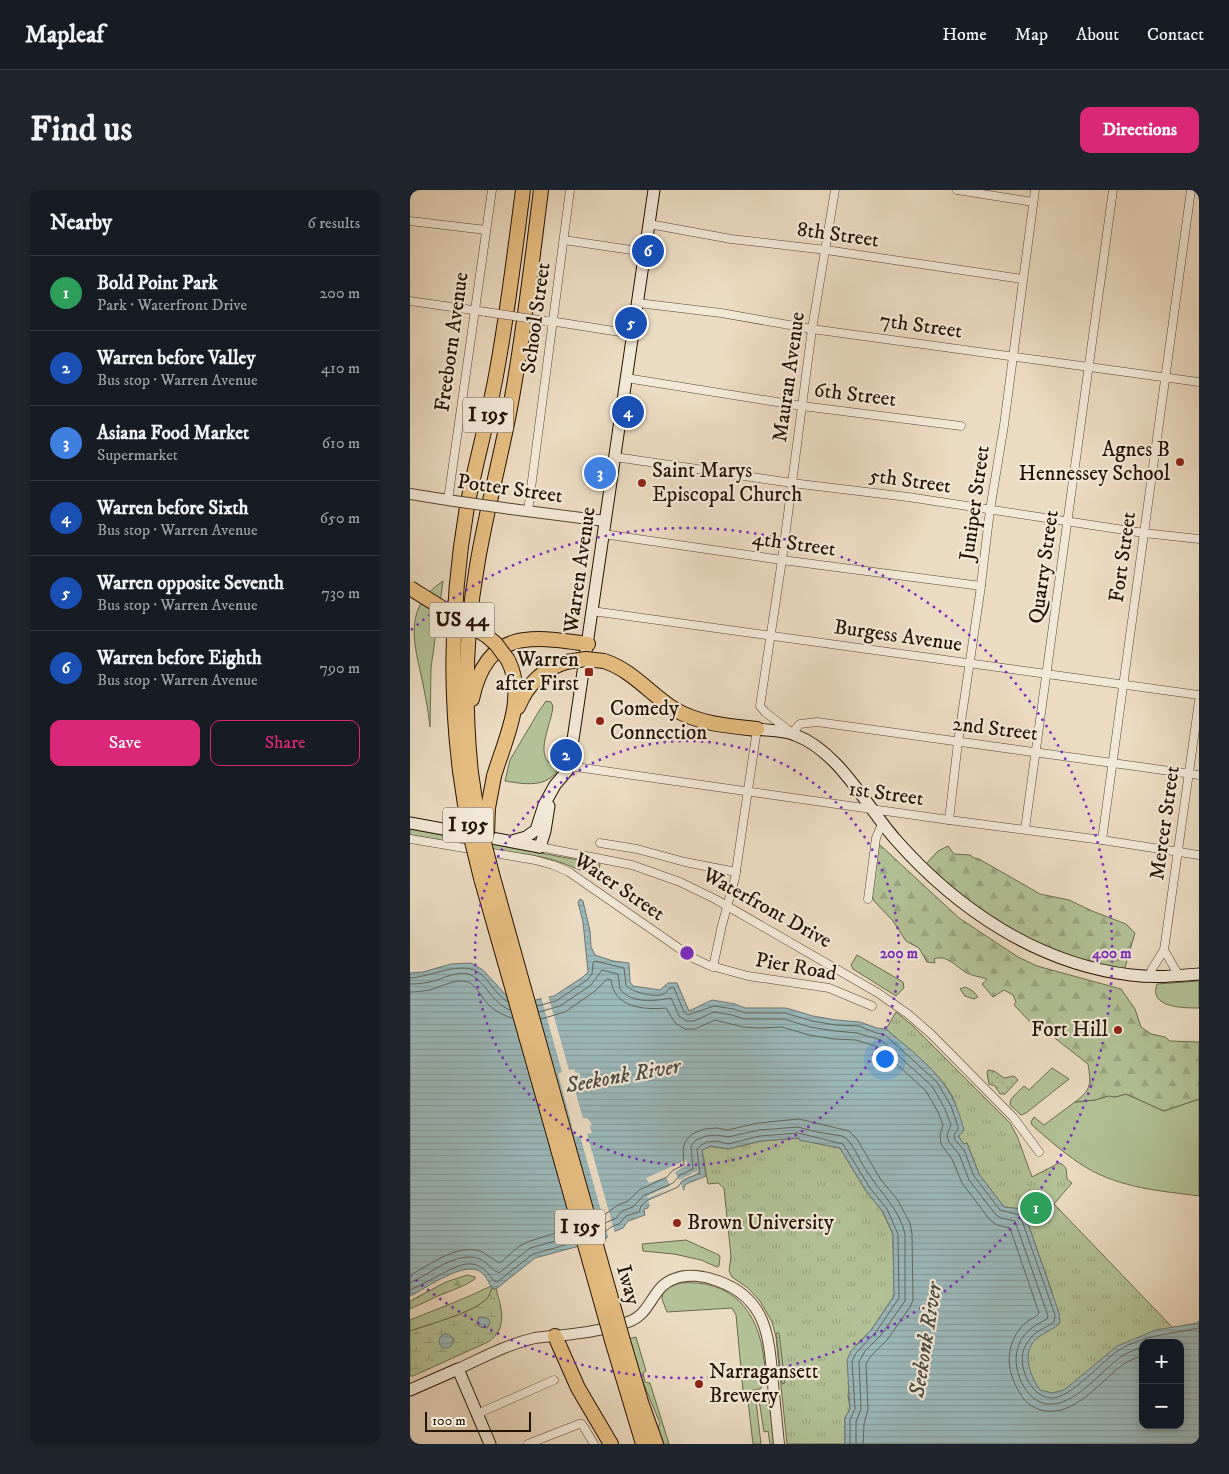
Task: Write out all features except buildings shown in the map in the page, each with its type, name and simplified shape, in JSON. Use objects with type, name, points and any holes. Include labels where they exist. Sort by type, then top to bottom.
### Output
[{"type":"highway","name":"I 195","points":[[523,190],[500,354],[489,413],[470,494],[459,564],[453,660],[455,713],[466,772],[552,1109]]},
{"type":"highway","name":"I 195","points":[[541,190],[517,368],[473,593],[467,658],[468,742],[465,808],[474,849],[552,1109]]},
{"type":"highway","name":"US 44","points":[[410,588],[487,636],[496,644],[508,660],[515,677],[516,696],[489,800],[487,827],[492,874]]},
{"type":"highway","points":[[468,742],[470,710],[476,684],[482,668],[496,652],[512,643],[532,638],[588,644]]},
{"type":"highway","points":[[507,733],[520,701],[532,682],[546,671],[566,662],[586,659],[604,662],[627,672],[660,699],[687,716],[715,724],[757,729]]},
{"type":"highway","name":"Iway","points":[[552,1109],[618,1343],[642,1444]]},
{"type":"highway","points":[[555,1336],[578,1388],[611,1444]]},
{"type":"highway","name":"Iway","points":[[618,1343],[656,1444]]},
{"type":"main road","name":"Warren Avenue","points":[[538,826],[544,805],[555,785],[569,766],[654,190]]},
{"type":"main road","points":[[757,729],[792,733],[825,754],[841,770],[882,824],[914,860],[935,880],[980,916],[1006,933],[1063,959],[1102,970],[1149,976],[1199,974]]},
{"type":"main road","points":[[540,847],[546,827],[550,794]]},
{"type":"main road","name":"Waterfront Drive","points":[[410,823],[540,847]]},
{"type":"main road","points":[[538,826],[540,847]]},
{"type":"main road","points":[[512,841],[530,835],[538,826]]},
{"type":"main road","points":[[410,1390],[458,1369],[490,1444]]},
{"type":"street","name":"Freeborn Avenue","points":[[451,500],[492,190]]},
{"type":"street","name":"School Street","points":[[528,511],[550,321],[564,240],[570,190]]},
{"type":"street","name":"Mauran Avenue","points":[[792,733],[760,706],[782,560],[812,329],[835,190]]},
{"type":"street","points":[[957,190],[1033,202]]},
{"type":"street","name":"Juniper Street","points":[[949,820],[958,742],[990,510],[1004,425],[1035,190]]},
{"type":"street","name":"Quarry Street","points":[[1025,829],[1113,190]]},
{"type":"street","name":"Fort Street","points":[[1102,840],[1191,190]]},
{"type":"street","points":[[410,221],[486,230]]},
{"type":"street","name":"8th Street","points":[[649,224],[731,239],[826,250],[1022,279]]},
{"type":"street","points":[[564,240],[645,252]]},
{"type":"street","points":[[410,301],[633,334]]},
{"type":"street","name":"7th Street","points":[[638,303],[721,313],[812,329],[1199,382]]},
{"type":"street","name":"6th Street","points":[[626,378],[802,406],[961,426]]},
{"type":"street","name":"5th Street","points":[[615,457],[792,483],[908,497],[1199,540]]},
{"type":"street","name":"Potter Street","points":[[410,494],[605,521]]},
{"type":"street","name":"4th Street","points":[[603,534],[981,586]]},
{"type":"street","name":"Burgess Avenue","points":[[592,611],[771,634],[969,664],[1199,695]]},
{"type":"street","name":"Mercer Street","points":[[1149,976],[1164,950],[1199,701]]},
{"type":"street","name":"2nd Street","points":[[792,733],[800,724],[817,722],[1199,775]]},
{"type":"street","points":[[713,967],[736,872],[757,729]]},
{"type":"street","name":"1st Street","points":[[569,766],[1199,854]]},
{"type":"street","points":[[868,899],[876,838],[882,824]]},
{"type":"street","name":"Water Street","points":[[410,839],[535,860],[558,866],[693,958],[713,967]]},
{"type":"street","points":[[600,843],[636,849],[685,862],[736,872]]},
{"type":"street","name":"Waterfront Drive","points":[[540,847],[646,869],[686,884],[878,993],[908,1014],[931,1034],[1013,1117],[1040,1152]]},
{"type":"street","points":[[1164,950],[1179,976]]},
{"type":"street","name":"Pier Road","points":[[713,967],[748,976],[829,988],[872,1006]]},
{"type":"street","points":[[458,1369],[516,1344],[536,1338],[572,1335],[624,1324],[634,1320],[643,1314],[661,1287],[670,1280],[683,1276],[717,1280],[734,1289],[750,1301],[762,1318],[769,1338],[779,1444]]},
{"type":"street","points":[[477,1414],[554,1380]]},
{"type":"street","points":[[528,1444],[579,1424],[582,1424],[594,1444]]},
{"type":"green space","points":[[443,581],[431,668],[430,727],[415,642],[415,618],[424,598]]},
{"type":"green space","points":[[546,701],[551,702],[553,706],[544,743],[545,757],[548,762],[559,767],[555,774],[543,782],[528,784],[505,781],[510,760]]},
{"type":"green space","points":[[410,829],[600,864],[599,870],[596,872],[586,872],[537,856],[410,835]]},
{"type":"green space","points":[[879,844],[959,918],[1018,957],[1037,966],[1121,989],[1135,1009],[1141,1027],[1151,1034],[1165,1037],[1170,1041],[1199,1042],[1199,1099],[1164,1111],[1126,1094],[1075,1102],[1085,1093],[1089,1086],[1088,1064],[1047,1032],[1033,1025],[1014,1005],[1016,1002],[1013,995],[1004,990],[993,997],[982,984],[987,979],[967,973],[943,958],[934,959],[935,963],[927,962],[919,948],[906,941],[893,921],[874,901],[872,895]]},
{"type":"green space","points":[[948,846],[954,854],[970,855],[979,859],[1040,894],[1069,900],[1126,924],[1135,933],[1124,971],[1055,952],[978,913],[925,865],[938,851]]},
{"type":"green space","points":[[857,955],[903,982],[904,988],[896,996],[853,969],[851,965]]},
{"type":"green space","points":[[1199,981],[1199,1008],[1169,1005],[1158,998],[1156,992],[1157,984]]},
{"type":"green space","points":[[965,987],[973,991],[978,997],[974,999],[965,996],[960,989]]},
{"type":"green space","points":[[896,1012],[913,1026],[1010,1123],[1017,1136],[1032,1177],[1059,1163],[1064,1166],[1067,1179],[1072,1183],[1054,1204],[1174,1329],[1155,1334],[1148,1339],[1139,1339],[1139,1345],[1050,1404],[1017,1366],[1052,1292],[1023,1210],[1004,1207],[979,1174],[967,1143],[964,1145],[958,1134],[957,1109],[950,1093],[925,1063],[886,1029]]},
{"type":"green space","points":[[1052,1068],[1069,1079],[1021,1115],[1010,1105],[1011,1099],[1024,1086],[1029,1090]]},
{"type":"green space","points":[[988,1070],[994,1071],[1004,1078],[1014,1076],[1018,1080],[1005,1094],[1000,1094],[995,1086],[989,1084]]},
{"type":"green space","points":[[1126,1094],[1164,1111],[1199,1099],[1199,1196],[1142,1188],[1100,1175],[1065,1153],[1032,1125],[1031,1122],[1034,1117],[1044,1125],[1075,1102],[1095,1100],[1109,1095],[1115,1097]]},
{"type":"green space","points":[[799,1138],[840,1148],[866,1191],[881,1209],[893,1234],[894,1296],[872,1329],[857,1344],[848,1395],[850,1409],[845,1418],[845,1444],[787,1444],[776,1337],[772,1322],[760,1301],[748,1288],[732,1277],[729,1271],[731,1256],[724,1188],[718,1183],[708,1184],[702,1150],[711,1146],[728,1149],[761,1141]]},
{"type":"green space","points":[[686,1240],[719,1255],[719,1266],[674,1254],[643,1251],[642,1244]]},
{"type":"green space","points":[[467,1275],[475,1277],[475,1279],[410,1309],[410,1301],[446,1282]]},
{"type":"green space","points":[[680,1283],[698,1283],[714,1286],[740,1302],[749,1313],[761,1342],[764,1360],[765,1379],[760,1389],[743,1390],[736,1315],[732,1308],[667,1312],[662,1299],[663,1289]]},
{"type":"green space","points":[[491,1286],[492,1288],[486,1300],[477,1306],[410,1331],[410,1320]]},
{"type":"green space","points":[[492,1288],[496,1289],[502,1318],[499,1331],[494,1337],[488,1342],[410,1376],[410,1331],[477,1306],[486,1300]]},
{"type":"green space","points":[[776,1333],[779,1333],[785,1383],[782,1384]]},
{"type":"green space","points":[[636,1337],[646,1371],[643,1373],[645,1382],[650,1383],[669,1444],[663,1444],[657,1430],[660,1423],[632,1350],[629,1339]]},
{"type":"green space","points":[[759,1400],[770,1404],[774,1444],[770,1444],[768,1431],[764,1432]]},
{"type":"green space","points":[[748,1401],[756,1401],[761,1444],[753,1444]]},
{"type":"water","name":"Seekonk River","points":[[580,899],[583,901],[590,931],[591,947],[595,955],[613,961],[629,963],[630,982],[633,986],[660,990],[668,983],[677,983],[689,1011],[712,1000],[735,1004],[745,1008],[786,1008],[813,1016],[860,1022],[886,1029],[934,1072],[952,1097],[964,1131],[958,1136],[964,1144],[967,1143],[979,1174],[1004,1207],[1023,1209],[1059,1313],[1060,1323],[1034,1341],[1030,1348],[1028,1362],[1040,1390],[1052,1393],[1064,1390],[1117,1346],[1156,1330],[1197,1323],[1199,1321],[1199,1444],[845,1444],[845,1418],[850,1409],[847,1360],[851,1351],[872,1329],[894,1296],[893,1234],[883,1212],[866,1191],[840,1148],[799,1140],[799,1138],[761,1141],[728,1149],[711,1146],[702,1150],[706,1176],[686,1184],[684,1190],[648,1206],[648,1208],[644,1209],[645,1215],[628,1221],[623,1228],[613,1232],[605,1239],[535,1258],[496,1289],[492,1288],[481,1272],[474,1269],[446,1276],[410,1296],[410,973],[423,972],[451,964],[471,963],[483,970],[511,998],[530,1001],[554,996],[588,972],[583,922],[578,902]]},
{"type":"water","points":[[479,1317],[489,1319],[490,1323],[487,1328],[480,1327],[477,1321]]},
{"type":"water","points":[[446,1334],[451,1336],[453,1341],[451,1346],[446,1348],[441,1346],[439,1341],[441,1336]]},
{"type":"pier","points":[[548,995],[569,1070],[574,1069],[578,1073],[577,1082],[573,1084],[583,1118],[587,1118],[592,1124],[590,1127],[592,1133],[587,1134],[615,1233],[609,1239],[580,1136],[575,1137],[558,1074],[562,1072],[541,997]]},
{"type":"pier","points":[[686,1160],[688,1164],[675,1172],[679,1180],[697,1171],[698,1173],[680,1182],[684,1192],[650,1206],[648,1200],[671,1188],[648,1198],[647,1196],[670,1186],[666,1177],[649,1183],[646,1178]]},
{"type":"place","name":"Warren before Eighth","points":[[648,251]]},
{"type":"place","name":"Warren opposite Seventh","points":[[631,323]]},
{"type":"place","name":"Warren before Sixth","points":[[628,412]]},
{"type":"place","name":"Agnes B Hennessey School","points":[[1180,462]]},
{"type":"place","name":"Asiana Food Market","points":[[600,473]]},
{"type":"place","name":"Saint Marys Episcopal Church","points":[[642,483]]},
{"type":"place","name":"Warren after First","points":[[589,672]]},
{"type":"place","name":"Comedy Connection","points":[[600,721]]},
{"type":"place","name":"Warren before Valley","points":[[566,755]]},
{"type":"place","name":"Fort Hill","points":[[1118,1030]]},
{"type":"place","name":"Bold Point Park","points":[[1036,1208]]},
{"type":"place","name":"Brown University","points":[[677,1223]]},
{"type":"place","name":"Narragansett Brewery","points":[[699,1384]]}]
